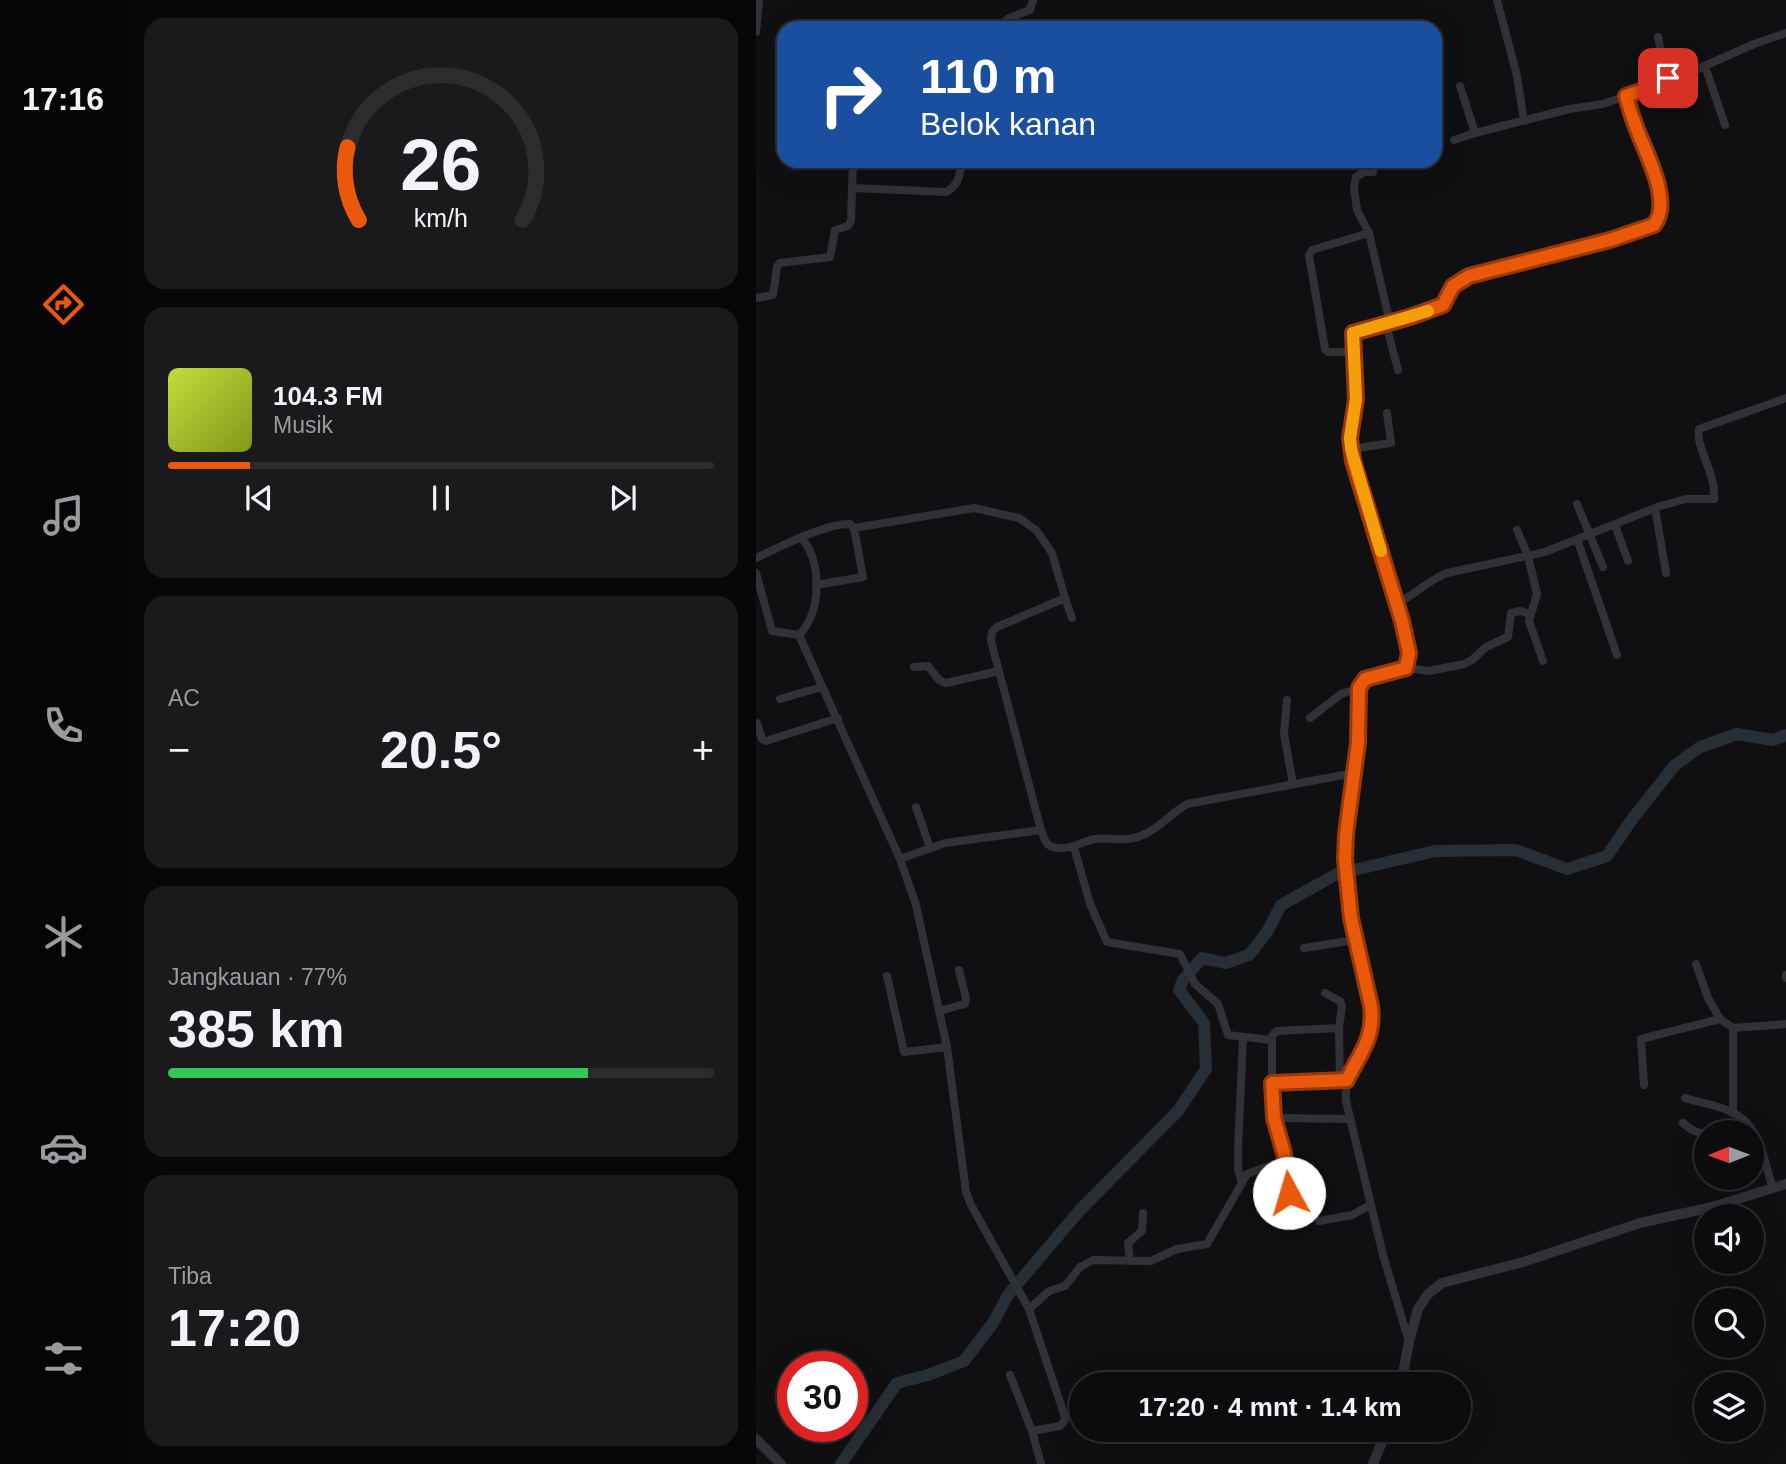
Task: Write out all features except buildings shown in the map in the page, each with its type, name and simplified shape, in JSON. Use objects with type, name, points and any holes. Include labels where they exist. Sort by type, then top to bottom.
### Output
[{"type":"street","points":[[756,32],[760,0]]},
{"type":"street","points":[[1005,21],[1030,10],[1033,0]]},
{"type":"street","points":[[1497,1],[1516,71],[1524,121]]},
{"type":"street","points":[[1454,139],[1569,109],[1603,104],[1673,80],[1786,33]]},
{"type":"street","points":[[1658,37],[1666,76],[1673,80]]},
{"type":"street","points":[[1705,66],[1725,125]]},
{"type":"street","points":[[1460,86],[1475,133]]},
{"type":"street","points":[[1406,668],[1409,653],[1351,449],[1356,399],[1353,333],[1443,305],[1453,286],[1462,279],[1610,240],[1654,225],[1660,214],[1660,199],[1652,166],[1626,96]]},
{"type":"street","points":[[756,298],[773,295],[780,263],[830,257],[835,230],[848,226],[851,221],[853,168]]},
{"type":"street","points":[[853,188],[946,192],[958,182],[961,168]]},
{"type":"street","points":[[1373,172],[1359,174],[1354,187],[1357,210],[1369,233],[1398,370]]},
{"type":"street","points":[[1352,352],[1328,352],[1325,349],[1309,255],[1312,250],[1369,233]]},
{"type":"street","points":[[1396,604],[1415,595],[1441,575],[1556,548],[1655,508],[1686,499],[1714,499],[1711,473],[1698,439],[1699,429],[1786,398]]},
{"type":"street","points":[[1351,449],[1391,443],[1387,413]]},
{"type":"street","points":[[1577,504],[1603,567]]},
{"type":"street","points":[[854,528],[974,508],[1019,518],[1036,530],[1052,553],[1072,618]]},
{"type":"street","points":[[1655,508],[1666,573]]},
{"type":"street","points":[[756,558],[842,523],[850,524],[854,528],[863,577],[816,585]]},
{"type":"street","points":[[1615,525],[1629,561]]},
{"type":"street","points":[[1517,530],[1528,556],[1537,594],[1530,614],[1531,628],[1543,662]]},
{"type":"street","points":[[799,635],[807,627],[814,612],[816,585],[808,547],[802,538]]},
{"type":"street","points":[[1577,539],[1617,655]]},
{"type":"street","points":[[756,573],[759,601],[772,631],[799,635]]},
{"type":"street","points":[[1065,598],[1010,621],[992,632],[991,640],[1041,830],[1049,845],[1055,848],[1074,847],[1093,839],[1138,837],[1161,826],[1173,813],[1187,804],[1354,773]]},
{"type":"street","points":[[1343,1080],[1371,1033],[1373,1020],[1355,940],[1345,859],[1358,743],[1359,688],[1365,679],[1406,668],[1429,671],[1464,664],[1486,647],[1508,637],[1511,613],[1520,611],[1530,614]]},
{"type":"street","points":[[799,635],[900,859],[919,917],[947,1047],[966,1192],[1029,1309],[1065,1417],[1059,1426],[1032,1431]]},
{"type":"street","points":[[914,667],[928,666],[939,680],[947,683],[999,671]]},
{"type":"street","points":[[780,699],[822,687]]},
{"type":"street","points":[[1310,718],[1341,694],[1359,688]]},
{"type":"street","points":[[1287,700],[1284,734],[1293,784]]},
{"type":"street","points":[[757,723],[762,739],[766,741],[838,718]]},
{"type":"street","points":[[916,807],[930,848]]},
{"type":"street","points":[[900,859],[930,848],[969,839],[1041,830]]},
{"type":"street","points":[[1074,847],[1090,904],[1107,942],[1180,954],[1203,992],[1218,1004],[1228,1035],[1271,1040]]},
{"type":"street","points":[[1304,948],[1355,940]]},
{"type":"street","points":[[1696,964],[1708,998],[1720,1019],[1733,1028],[1786,1024]]},
{"type":"street","points":[[939,1012],[962,1005],[966,1001],[959,970]]},
{"type":"street","points":[[887,976],[904,1052],[947,1047]]},
{"type":"street","points":[[1325,993],[1340,1001],[1342,1006],[1339,1028],[1349,1119],[1409,1342]]},
{"type":"street","points":[[1644,1086],[1641,1039],[1720,1019]]},
{"type":"street","points":[[1275,1204],[1287,1195],[1289,1190],[1285,1160],[1274,1118],[1273,1033],[1339,1028]]},
{"type":"street","points":[[1733,1028],[1733,1113]]},
{"type":"street","points":[[1242,1183],[1238,1169],[1238,1150],[1243,1038]]},
{"type":"street","points":[[1272,1083],[1343,1080]]},
{"type":"street","points":[[1685,1098],[1733,1113],[1744,1120]]},
{"type":"street","points":[[1274,1118],[1349,1119]]},
{"type":"street","points":[[1683,1123],[1694,1131]]},
{"type":"street","points":[[1029,1309],[1049,1291],[1065,1286],[1080,1267],[1088,1262],[1100,1258],[1156,1260],[1173,1251],[1207,1244],[1251,1172],[1285,1160]]},
{"type":"street","points":[[1764,1161],[1773,1189]]},
{"type":"street","points":[[1403,1372],[1421,1302],[1442,1283],[1523,1262],[1640,1223],[1726,1203],[1786,1184]]},
{"type":"street","points":[[1319,1221],[1352,1214],[1370,1205]]},
{"type":"street","points":[[1130,1261],[1128,1243],[1142,1231],[1143,1213]]},
{"type":"street","points":[[1010,1375],[1032,1431],[1041,1464]]},
{"type":"street","points":[[756,1439],[780,1464]]},
{"type":"street","points":[[1373,1464],[1382,1442]]},
{"type":"waterway","points":[[841,1464],[897,1383],[964,1361],[993,1323],[1008,1295],[1080,1210],[1178,1111],[1206,1069],[1204,1023],[1179,990],[1183,980],[1202,958],[1225,963],[1249,955],[1267,932],[1281,905],[1337,874],[1435,851],[1516,850],[1567,869],[1607,856],[1675,765],[1700,747],[1737,734],[1773,740],[1786,735]]},
{"type":"slow traffic","points":[[1381,551],[1351,449],[1356,399],[1353,333],[1428,311]]},
{"type":"route","points":[[1289,1193],[1284,1153],[1274,1118],[1272,1083],[1347,1080],[1371,1033],[1371,1006],[1351,918],[1345,859],[1358,743],[1359,688],[1365,679],[1401,671],[1406,668],[1409,659],[1402,621],[1353,461],[1350,438],[1356,399],[1353,333],[1443,305],[1453,286],[1469,276],[1610,240],[1654,225],[1660,214],[1660,199],[1652,166],[1626,96],[1673,80],[1668,78]]}]
